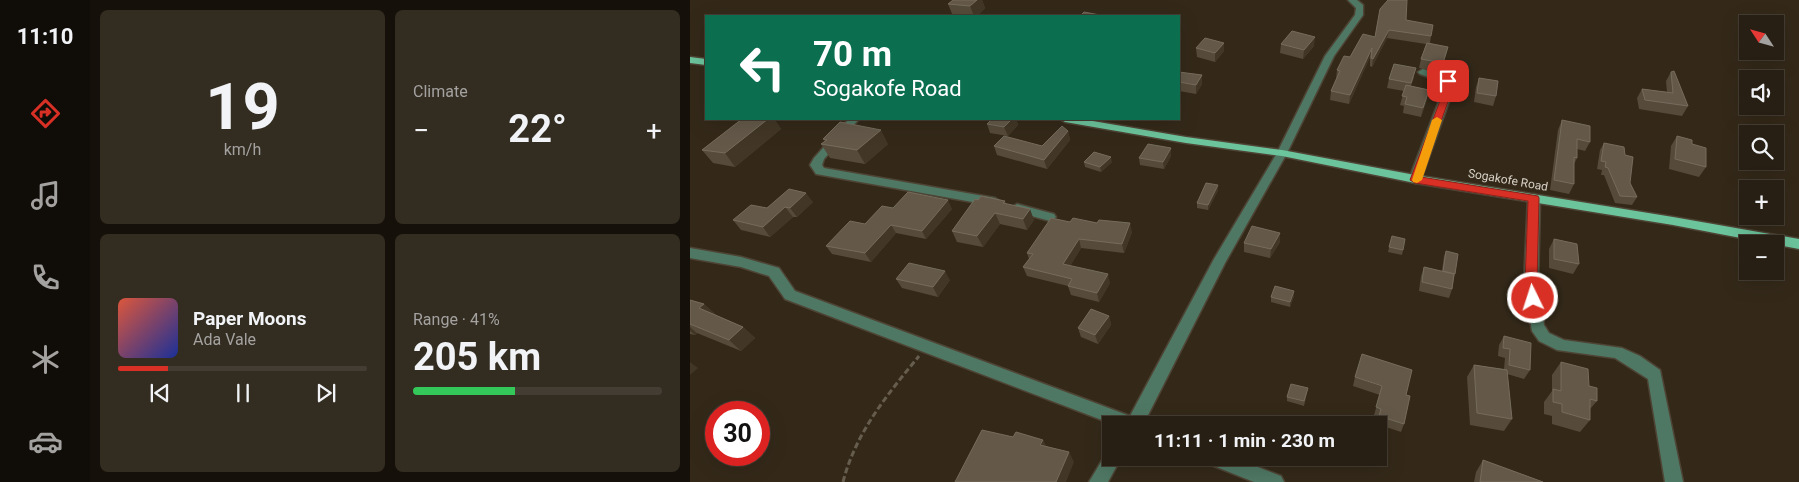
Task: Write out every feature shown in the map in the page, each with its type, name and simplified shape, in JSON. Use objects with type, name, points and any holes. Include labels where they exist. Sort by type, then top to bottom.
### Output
[{"type":"main road","points":[[690,60],[705,62]]},
{"type":"main road","name":"Sogakofe Road","points":[[1090,120],[1186,140],[1282,153],[1415,180],[1534,198],[1799,244]]},
{"type":"street","points":[[1139,416],[1219,262],[1282,153],[1330,56],[1359,15],[1360,7],[1352,0]]},
{"type":"street","points":[[1415,180],[1450,85],[1448,81],[1423,72]]},
{"type":"street","points":[[853,120],[819,158],[816,165],[820,170],[978,198],[1050,217]]},
{"type":"street","points":[[1534,198],[1531,284],[1537,327],[1544,337],[1562,346],[1617,352],[1635,360],[1655,376],[1674,482]]},
{"type":"street","points":[[692,257],[741,262],[774,272],[790,295],[1110,416]]},
{"type":"street","points":[[1098,482],[1108,466]]},
{"type":"street","points":[[1235,466],[1275,482]]},
{"type":"path","points":[[843,482],[845,472],[859,440],[885,398],[926,347]]},
{"type":"building","points":[[953,0],[977,0],[970,6],[948,4]]},
{"type":"building","points":[[1388,0],[1407,0],[1406,20],[1433,25],[1431,36],[1389,30],[1373,59],[1371,58],[1372,48],[1350,95],[1331,91],[1340,71],[1337,70],[1344,56],[1350,57],[1363,34],[1375,37],[1380,9]]},
{"type":"building","points":[[1084,12],[1100,15],[1081,15]]},
{"type":"building","points":[[1292,31],[1315,37],[1304,50],[1281,44]]},
{"type":"building","points":[[1205,38],[1224,43],[1215,53],[1196,48]]},
{"type":"building","points":[[1427,43],[1448,47],[1443,63],[1421,59]]},
{"type":"building","points":[[1394,64],[1416,68],[1411,83],[1389,79]]},
{"type":"building","points":[[1674,71],[1688,106],[1645,100],[1642,89],[1673,93],[1671,72]]},
{"type":"building","points":[[1180,72],[1202,75],[1196,85],[1180,82]]},
{"type":"building","points":[[1479,78],[1498,81],[1496,96],[1477,93]]},
{"type":"building","points":[[1406,85],[1429,90],[1423,108],[1405,104],[1407,97],[1402,96]]},
{"type":"building","points":[[741,120],[767,120],[725,153],[702,150]]},
{"type":"building","points":[[991,120],[1011,120],[1004,127],[987,124]]},
{"type":"building","points":[[1562,120],[1590,126],[1590,142],[1577,139],[1577,158],[1574,157],[1574,184],[1554,180]]},
{"type":"building","points":[[840,122],[881,130],[857,150],[821,144],[827,140],[823,139]]},
{"type":"building","points":[[1062,126],[1068,131],[1044,160],[994,146],[1004,136],[1042,146]]},
{"type":"building","points":[[1677,136],[1692,140],[1692,144],[1706,148],[1706,167],[1675,159]]},
{"type":"building","points":[[1604,143],[1624,147],[1625,155],[1633,157],[1630,183],[1637,197],[1620,196],[1608,168],[1605,167],[1606,162],[1601,161]]},
{"type":"building","points":[[1148,144],[1171,148],[1163,162],[1139,158]]},
{"type":"building","points":[[1094,152],[1111,157],[1100,167],[1084,162]]},
{"type":"building","points":[[1206,183],[1218,185],[1208,205],[1197,203]]},
{"type":"building","points":[[789,189],[806,193],[790,208],[785,207],[763,227],[733,220],[751,205],[767,208]]},
{"type":"building","points":[[908,192],[948,200],[922,231],[891,225],[865,253],[826,246],[850,221],[865,224],[882,206],[893,208]]},
{"type":"building","points":[[981,196],[1030,209],[1023,219],[995,213],[977,236],[952,231],[975,199],[978,200]]},
{"type":"building","points":[[1051,218],[1070,222],[1073,218],[1097,223],[1099,220],[1130,223],[1122,244],[1079,239],[1063,264],[1108,274],[1097,293],[1068,286],[1072,279],[1023,267],[1033,254],[1027,253]]},
{"type":"building","points":[[1252,226],[1280,233],[1271,249],[1244,243]]},
{"type":"building","points":[[1392,236],[1405,239],[1403,250],[1389,247]]},
{"type":"building","points":[[1554,239],[1577,244],[1579,264],[1554,259]]},
{"type":"building","points":[[1446,251],[1458,254],[1455,274],[1443,271]]},
{"type":"building","points":[[909,263],[945,271],[933,287],[896,279]]},
{"type":"building","points":[[1424,267],[1454,274],[1452,289],[1422,282]]},
{"type":"building","points":[[1275,286],[1294,291],[1290,302],[1271,297]]},
{"type":"building","points":[[690,300],[704,304],[699,308],[743,327],[729,340],[690,324]]},
{"type":"building","points":[[1091,309],[1109,316],[1095,335],[1078,328]]},
{"type":"building","points":[[1504,336],[1531,343],[1530,370],[1509,365],[1510,349],[1503,348]]},
{"type":"building","points":[[1362,354],[1412,370],[1406,395],[1410,396],[1404,424],[1387,419],[1387,416],[1379,416],[1381,409],[1376,407],[1382,386],[1355,377]]},
{"type":"building","points":[[1561,362],[1588,369],[1589,386],[1597,388],[1597,401],[1590,399],[1590,420],[1562,412],[1562,404],[1553,402],[1553,389],[1561,391]]},
{"type":"building","points":[[1474,365],[1507,370],[1512,419],[1477,413]]},
{"type":"building","points":[[1291,384],[1308,388],[1304,401],[1287,397]]},
{"type":"building","points":[[982,430],[1013,437],[1016,432],[1043,440],[1040,445],[1069,452],[1056,482],[955,482]]},
{"type":"building","points":[[1483,460],[1543,482],[1480,482]]},
{"type":"slow traffic","points":[[1417,180],[1415,180],[1437,120]]},
{"type":"route","points":[[1448,81],[1450,85],[1415,180],[1453,184],[1534,198],[1531,284],[1533,298]]}]
